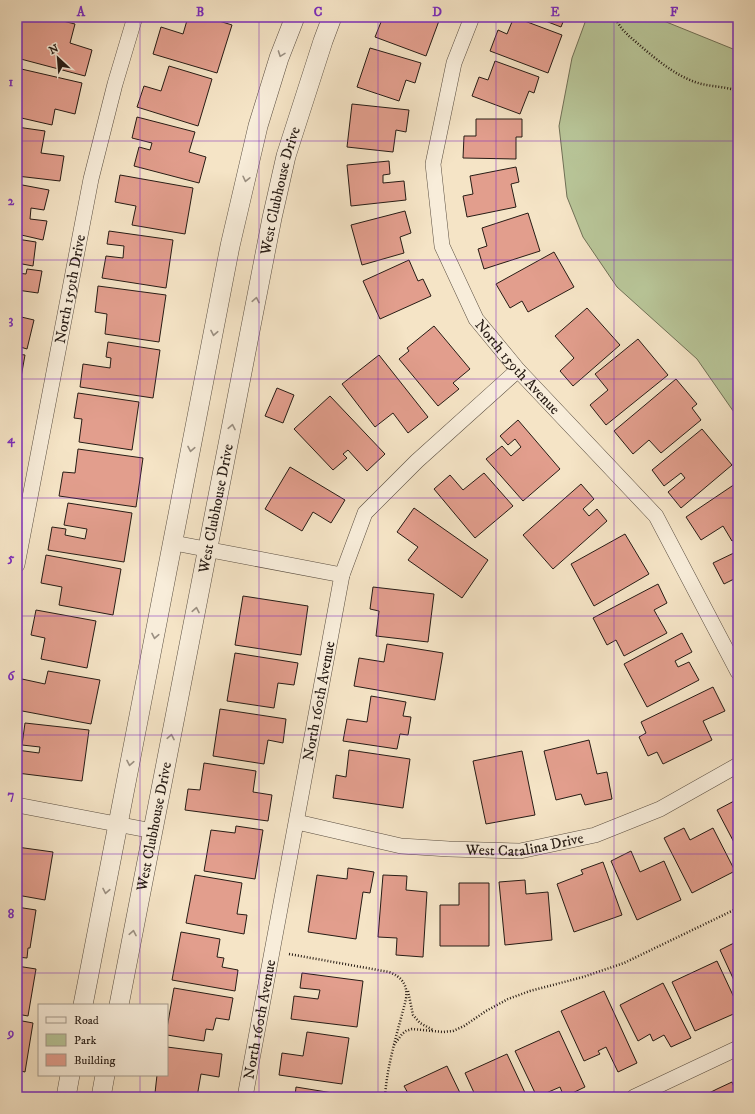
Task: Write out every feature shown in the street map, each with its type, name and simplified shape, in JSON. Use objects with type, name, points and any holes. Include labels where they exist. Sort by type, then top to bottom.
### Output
[{"type":"street","name":"North 159th Drive","points":[[17,565],[91,179],[114,84],[135,17]]},
{"type":"street","points":[[84,1004],[230,246],[258,126],[279,58],[295,17]]},
{"type":"street","name":"West Clubhouse Drive","points":[[119,1004],[270,225],[284,164],[332,17]]},
{"type":"street","name":"North 159th Avenue","points":[[472,17],[454,63],[433,164],[442,246],[476,319],[518,370],[656,516],[738,672]]},
{"type":"street","name":"North 160th Avenue","points":[[245,1097],[342,575],[365,513],[417,461],[518,370]]},
{"type":"street","points":[[174,542],[342,575]]},
{"type":"street","name":"West Catalina Drive","points":[[297,822],[401,846],[520,851],[595,835],[660,808],[738,765]]},
{"type":"street","points":[[17,805],[118,825],[153,830]]},
{"type":"street","points":[[634,1097],[738,1048]]},
{"type":"street","points":[[66,1097],[70,1076]]},
{"type":"street","points":[[101,1097],[106,1076]]},
{"type":"path","points":[[614,17],[629,36],[678,74],[697,83],[724,87],[738,91]]},
{"type":"path","points":[[394,1045],[406,1031],[412,1029],[436,1031],[453,1030],[464,1026],[498,1004],[519,994],[583,977],[624,963],[738,908]]},
{"type":"path","points":[[272,950],[389,972],[400,977],[409,994],[411,1012],[420,1023],[436,1031]]},
{"type":"path","points":[[386,1097],[386,1084],[406,999],[407,992],[405,986]]},
{"type":"green space","points":[[587,17],[654,17],[738,51],[738,418],[697,359],[617,287],[583,237],[567,197],[559,126],[572,58]]},
{"type":"building","points":[[21,17],[47,17],[75,24],[70,43],[92,50],[85,76],[17,58],[17,30]]},
{"type":"building","points":[[188,17],[206,17],[232,25],[217,73],[153,54],[161,27],[183,34]]},
{"type":"building","points":[[383,17],[440,18],[426,56],[375,37]]},
{"type":"building","points":[[514,17],[562,35],[548,73],[490,51],[498,30],[507,34]]},
{"type":"building","points":[[535,17],[565,17],[561,27]]},
{"type":"building","points":[[370,48],[421,63],[415,83],[406,80],[399,101],[357,87]]},
{"type":"building","points":[[495,61],[539,77],[534,93],[529,91],[520,114],[472,96],[479,77],[488,80]]},
{"type":"building","points":[[169,66],[212,79],[198,126],[137,107],[144,86],[161,91]]},
{"type":"building","points":[[17,68],[82,83],[75,114],[55,109],[52,125],[17,117]]},
{"type":"building","points":[[352,104],[409,110],[406,132],[396,130],[393,152],[347,147]]},
{"type":"building","points":[[137,117],[195,132],[189,152],[206,157],[199,183],[134,166],[139,147],[150,150],[152,143],[132,138]]},
{"type":"building","points":[[476,119],[522,119],[522,137],[516,137],[516,159],[463,158],[464,136],[476,136]]},
{"type":"building","points":[[17,127],[45,131],[41,153],[64,156],[60,181],[17,176]]},
{"type":"building","points":[[389,161],[390,174],[383,175],[383,183],[404,181],[406,200],[351,206],[347,165]]},
{"type":"building","points":[[516,167],[519,182],[511,184],[516,207],[467,217],[463,196],[473,194],[470,176]]},
{"type":"building","points":[[120,175],[193,188],[185,234],[132,225],[136,206],[115,202]]},
{"type":"building","points":[[17,184],[49,190],[44,210],[31,208],[30,219],[47,221],[43,240],[17,234]]},
{"type":"building","points":[[405,211],[411,233],[400,237],[404,253],[362,265],[351,225]]},
{"type":"building","points":[[528,213],[540,251],[484,269],[478,249],[487,246],[482,228]]},
{"type":"building","points":[[109,231],[173,240],[166,288],[102,278],[106,256],[123,258],[124,246],[107,244]]},
{"type":"building","points":[[17,239],[36,242],[33,266],[17,263]]},
{"type":"building","points":[[554,252],[574,287],[528,312],[522,301],[510,308],[496,284]]},
{"type":"building","points":[[409,260],[418,281],[423,279],[431,296],[380,319],[363,281]]},
{"type":"building","points":[[27,269],[42,271],[38,293],[17,290],[17,273],[26,274]]},
{"type":"building","points":[[98,286],[166,295],[159,342],[105,334],[107,314],[95,312]]},
{"type":"building","points":[[587,308],[620,345],[573,386],[560,371],[574,358],[555,336]]},
{"type":"building","points":[[17,316],[34,320],[27,349],[17,346]]},
{"type":"building","points":[[434,326],[470,369],[453,383],[459,389],[438,406],[399,359],[409,351],[407,348]]},
{"type":"building","points":[[638,339],[668,375],[606,425],[590,405],[608,390],[595,374]]},
{"type":"building","points":[[108,342],[160,350],[153,398],[80,387],[83,364],[110,368],[111,358],[106,357]]},
{"type":"building","points":[[17,354],[25,355],[20,383],[17,382]]},
{"type":"building","points":[[379,355],[428,417],[408,433],[393,413],[375,427],[342,384]]},
{"type":"building","points":[[676,379],[697,404],[692,408],[701,420],[661,453],[649,440],[633,454],[614,431]]},
{"type":"building","points":[[277,388],[294,395],[283,423],[265,416]]},
{"type":"building","points":[[78,393],[139,402],[132,450],[79,442],[82,419],[74,418]]},
{"type":"building","points":[[330,396],[385,454],[367,471],[348,450],[343,454],[347,458],[333,470],[294,429]]},
{"type":"building","points":[[518,420],[560,469],[523,501],[486,459],[502,446],[511,456],[521,447],[515,439],[508,445],[500,436]]},
{"type":"building","points":[[702,429],[732,465],[681,508],[668,492],[685,478],[681,473],[664,486],[652,470]]},
{"type":"building","points":[[78,449],[143,458],[136,507],[59,496],[63,472],[75,473]]},
{"type":"building","points":[[290,467],[345,500],[331,523],[313,512],[302,531],[265,509]]},
{"type":"building","points":[[484,473],[513,506],[475,538],[434,489],[450,475],[463,490]]},
{"type":"building","points":[[738,482],[738,537],[732,541],[723,526],[701,540],[686,517]]},
{"type":"building","points":[[581,484],[594,499],[583,509],[589,516],[597,509],[607,521],[553,569],[523,535]]},
{"type":"building","points":[[68,503],[132,513],[124,562],[48,550],[52,527],[66,529],[65,535],[85,539],[87,529],[64,525]]},
{"type":"building","points":[[414,508],[488,560],[462,598],[408,560],[418,547],[397,532]]},
{"type":"building","points":[[625,534],[649,574],[594,606],[571,564]]},
{"type":"building","points":[[738,551],[738,587],[734,579],[724,584],[713,563]]},
{"type":"building","points":[[46,555],[121,569],[113,615],[59,605],[62,587],[41,583]]},
{"type":"building","points":[[658,584],[667,603],[654,610],[667,633],[624,656],[616,640],[607,645],[593,618]]},
{"type":"building","points":[[373,587],[434,594],[428,642],[376,636],[379,611],[370,609]]},
{"type":"building","points":[[243,596],[308,606],[301,655],[235,645]]},
{"type":"building","points":[[36,610],[96,621],[87,668],[41,659],[45,638],[31,635]]},
{"type":"building","points":[[682,633],[692,652],[675,661],[678,667],[689,662],[699,680],[647,707],[624,664]]},
{"type":"building","points":[[387,644],[443,653],[435,700],[354,686],[359,658],[384,662]]},
{"type":"building","points":[[235,653],[298,663],[294,685],[278,683],[274,708],[227,701]]},
{"type":"building","points":[[48,671],[100,680],[91,724],[17,710],[22,679],[45,684]]},
{"type":"building","points":[[713,687],[725,711],[703,721],[712,740],[663,764],[657,752],[648,756],[639,737],[646,733],[641,722]]},
{"type":"building","points":[[371,696],[406,702],[403,716],[411,717],[408,735],[400,734],[397,749],[343,741],[347,719],[367,722]]},
{"type":"building","points":[[220,709],[286,719],[283,743],[268,740],[264,764],[213,756]]},
{"type":"building","points":[[25,723],[89,730],[82,781],[17,773],[17,750],[39,753],[40,747],[22,745]]},
{"type":"building","points":[[589,740],[597,774],[607,772],[612,799],[585,805],[581,794],[556,800],[544,751]]},
{"type":"building","points":[[349,750],[410,759],[403,808],[333,798],[336,775],[346,777]]},
{"type":"building","points":[[522,751],[535,815],[486,824],[473,761]]},
{"type":"building","points":[[204,763],[256,771],[253,792],[272,795],[268,821],[185,810],[188,789],[200,790]]},
{"type":"building","points":[[736,800],[738,804],[738,850],[717,810]]},
{"type":"building","points":[[236,826],[263,830],[255,879],[204,871],[211,830],[235,833]]},
{"type":"building","points":[[684,828],[690,840],[713,828],[735,871],[692,893],[664,838]]},
{"type":"building","points":[[17,847],[53,852],[45,900],[17,895]]},
{"type":"building","points":[[631,851],[640,872],[664,861],[681,900],[637,920],[611,861]]},
{"type":"building","points":[[603,862],[622,915],[574,932],[557,884],[583,874],[581,870]]},
{"type":"building","points":[[348,868],[374,872],[370,893],[363,892],[356,939],[308,932],[317,875],[347,879]]},
{"type":"building","points":[[195,875],[242,883],[237,914],[247,915],[244,934],[186,923]]},
{"type":"building","points":[[383,875],[407,876],[406,890],[427,892],[423,957],[396,955],[397,938],[378,937]]},
{"type":"building","points":[[525,880],[526,894],[548,892],[552,940],[505,945],[499,882]]},
{"type":"building","points":[[459,883],[489,883],[489,946],[440,946],[440,905],[459,905]]},
{"type":"building","points":[[17,907],[36,910],[27,958],[17,957]]},
{"type":"building","points":[[181,932],[220,939],[217,957],[224,958],[222,967],[238,970],[235,991],[172,980]]},
{"type":"building","points":[[738,941],[738,989],[720,950]]},
{"type":"building","points":[[717,961],[738,1006],[738,1012],[695,1031],[672,982]]},
{"type":"building","points":[[17,966],[36,969],[28,1016],[17,1014]]},
{"type":"building","points":[[302,973],[363,981],[357,1027],[291,1019],[294,996],[318,999],[320,990],[300,988]]},
{"type":"building","points":[[663,983],[691,1038],[671,1047],[664,1035],[653,1041],[650,1034],[638,1041],[620,1005]]},
{"type":"building","points":[[174,988],[233,998],[229,1020],[216,1018],[213,1030],[206,1029],[204,1041],[168,1035],[168,1022]]},
{"type":"building","points":[[604,991],[637,1063],[618,1072],[606,1047],[598,1051],[600,1054],[584,1061],[561,1011]]},
{"type":"building","points":[[17,1020],[33,1023],[25,1072],[17,1070]]},
{"type":"building","points":[[559,1031],[585,1087],[564,1097],[560,1087],[537,1097],[515,1051]]},
{"type":"building","points":[[307,1032],[349,1038],[342,1084],[279,1075],[282,1053],[303,1056]]},
{"type":"building","points":[[168,1047],[222,1054],[219,1077],[201,1074],[197,1097],[155,1093],[157,1076],[168,1076]]},
{"type":"building","points":[[507,1054],[527,1097],[476,1097],[465,1073]]},
{"type":"building","points":[[447,1066],[462,1097],[410,1097],[404,1086]]},
{"type":"building","points":[[732,1082],[738,1097],[701,1097],[717,1089]]},
{"type":"building","points":[[296,1087],[339,1094],[338,1097],[295,1097]]}]
